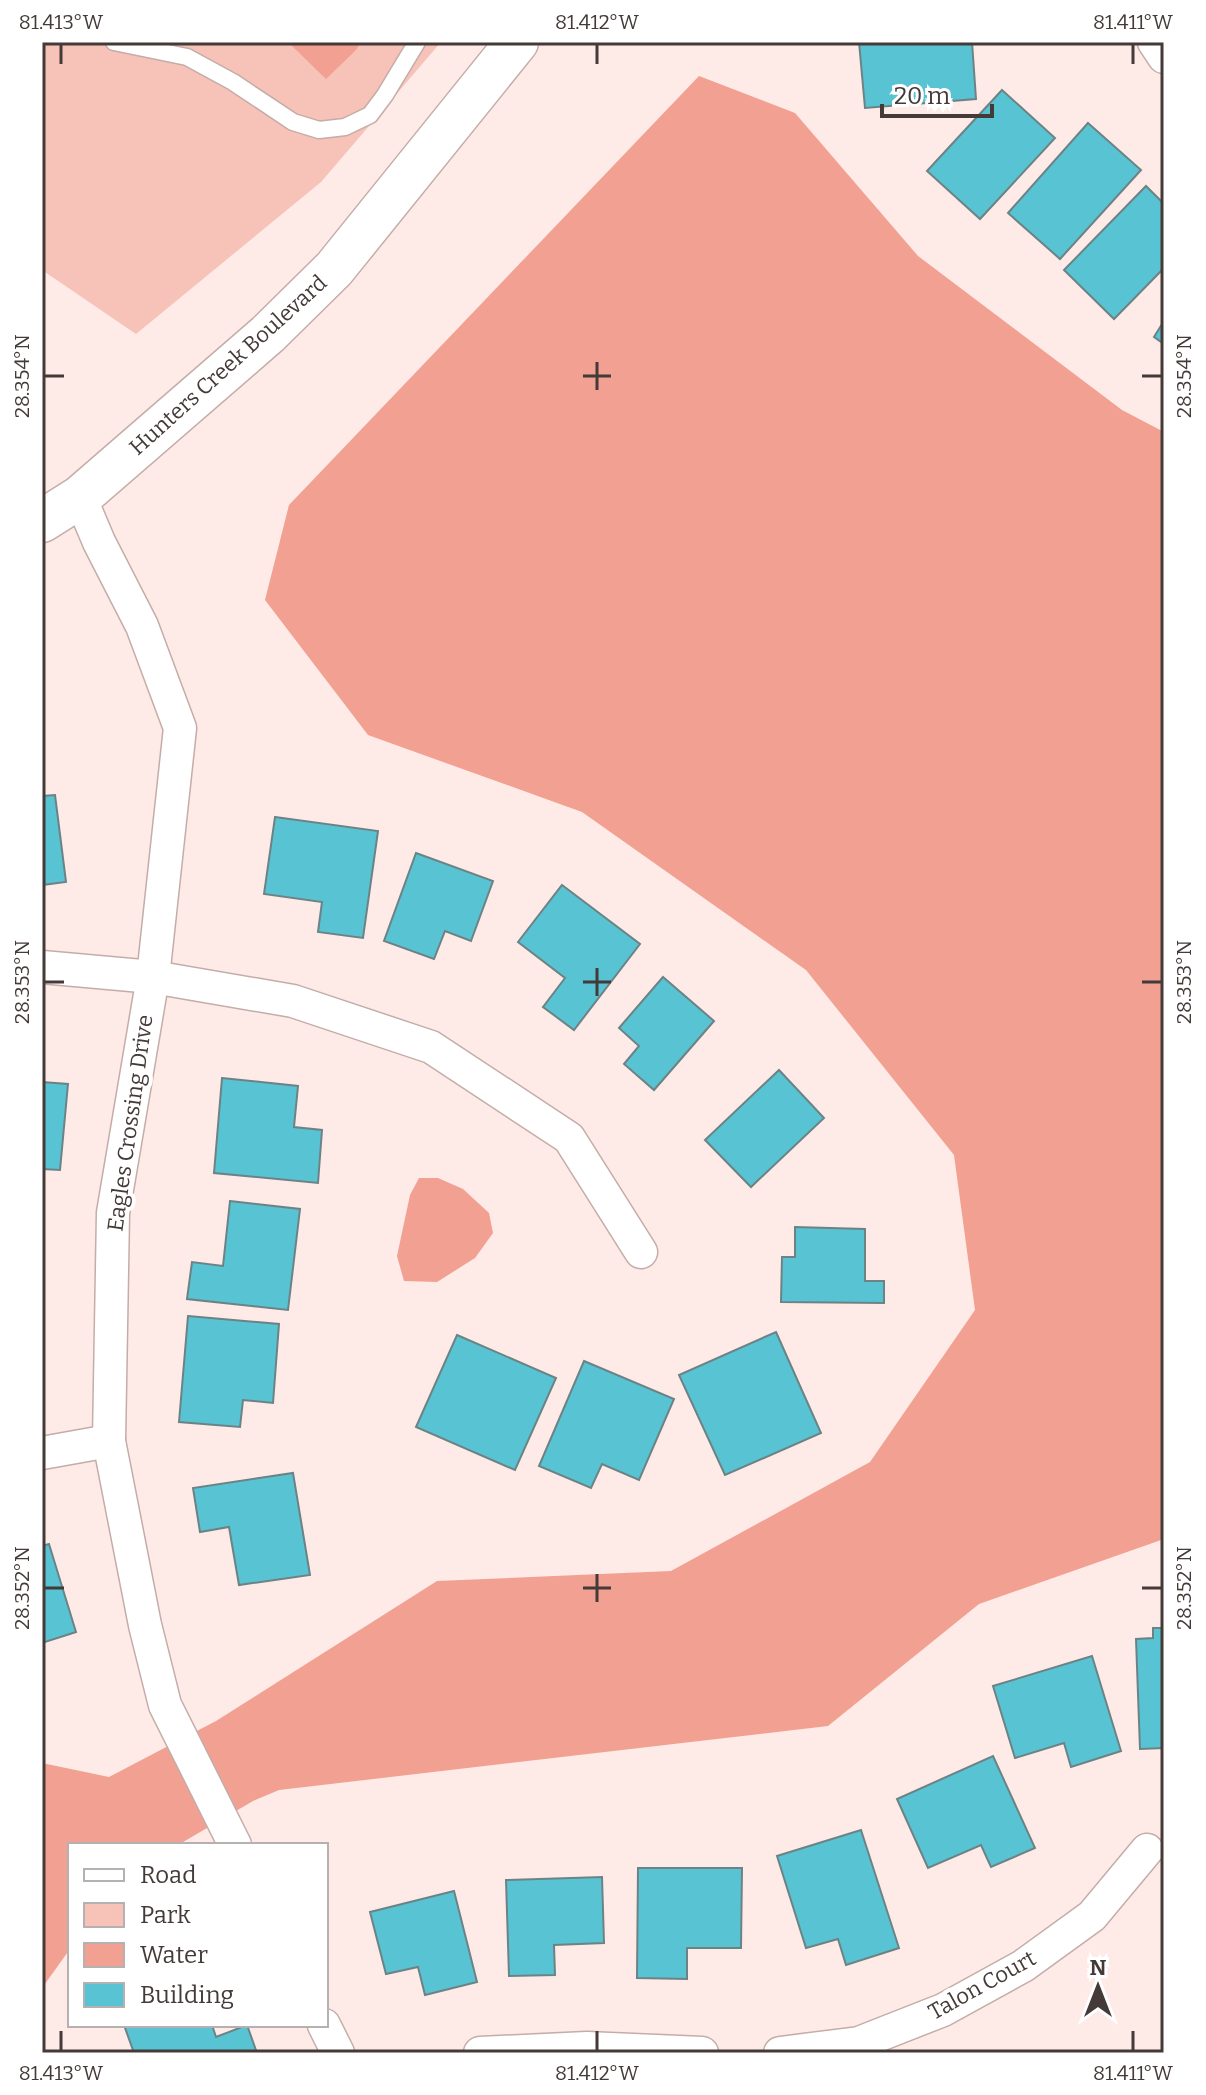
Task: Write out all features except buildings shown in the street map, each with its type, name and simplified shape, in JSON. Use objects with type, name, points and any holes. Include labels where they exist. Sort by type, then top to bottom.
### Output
[{"type":"street","name":"Hunters Creek Boulevard","points":[[42,521],[80,497],[268,334],[334,269],[517,42]]},
{"type":"street","points":[[1154,42],[1164,57]]},
{"type":"street","name":"Eagles Crossing Drive","points":[[80,497],[142,626],[180,728],[153,977],[113,1213],[109,1441],[145,1625],[165,1705],[234,1843]]},
{"type":"street","points":[[42,967],[153,977],[293,1001],[431,1047],[569,1138],[641,1252]]},
{"type":"street","points":[[42,1453],[109,1441]]},
{"type":"street","name":"Talon Court","points":[[780,2053],[859,2043],[943,2010],[1023,1966],[1092,1916],[1147,1850]]},
{"type":"street","points":[[325,2027],[338,2053]]},
{"type":"street","points":[[480,2053],[587,2048],[702,2053]]},
{"type":"lane","points":[[114,42],[187,57],[233,82],[293,122],[319,130],[345,127],[370,115],[417,42]]},
{"type":"green space","points":[[42,42],[441,42],[321,182],[136,334],[42,270]]},
{"type":"water","points":[[288,42],[361,42],[326,79]]},
{"type":"water","points":[[699,76],[795,113],[918,256],[1122,410],[1164,432],[1164,1539],[979,1604],[828,1726],[279,1790],[253,1801],[181,1843],[68,1843],[68,1952],[42,1988],[42,1763],[109,1777],[216,1721],[437,1581],[671,1571],[870,1462],[975,1310],[954,1155],[806,970],[582,812],[368,735],[265,600],[289,505]]},
{"type":"water","points":[[419,1178],[438,1178],[463,1189],[489,1213],[493,1233],[475,1258],[437,1282],[404,1281],[397,1256],[410,1195]]}]
